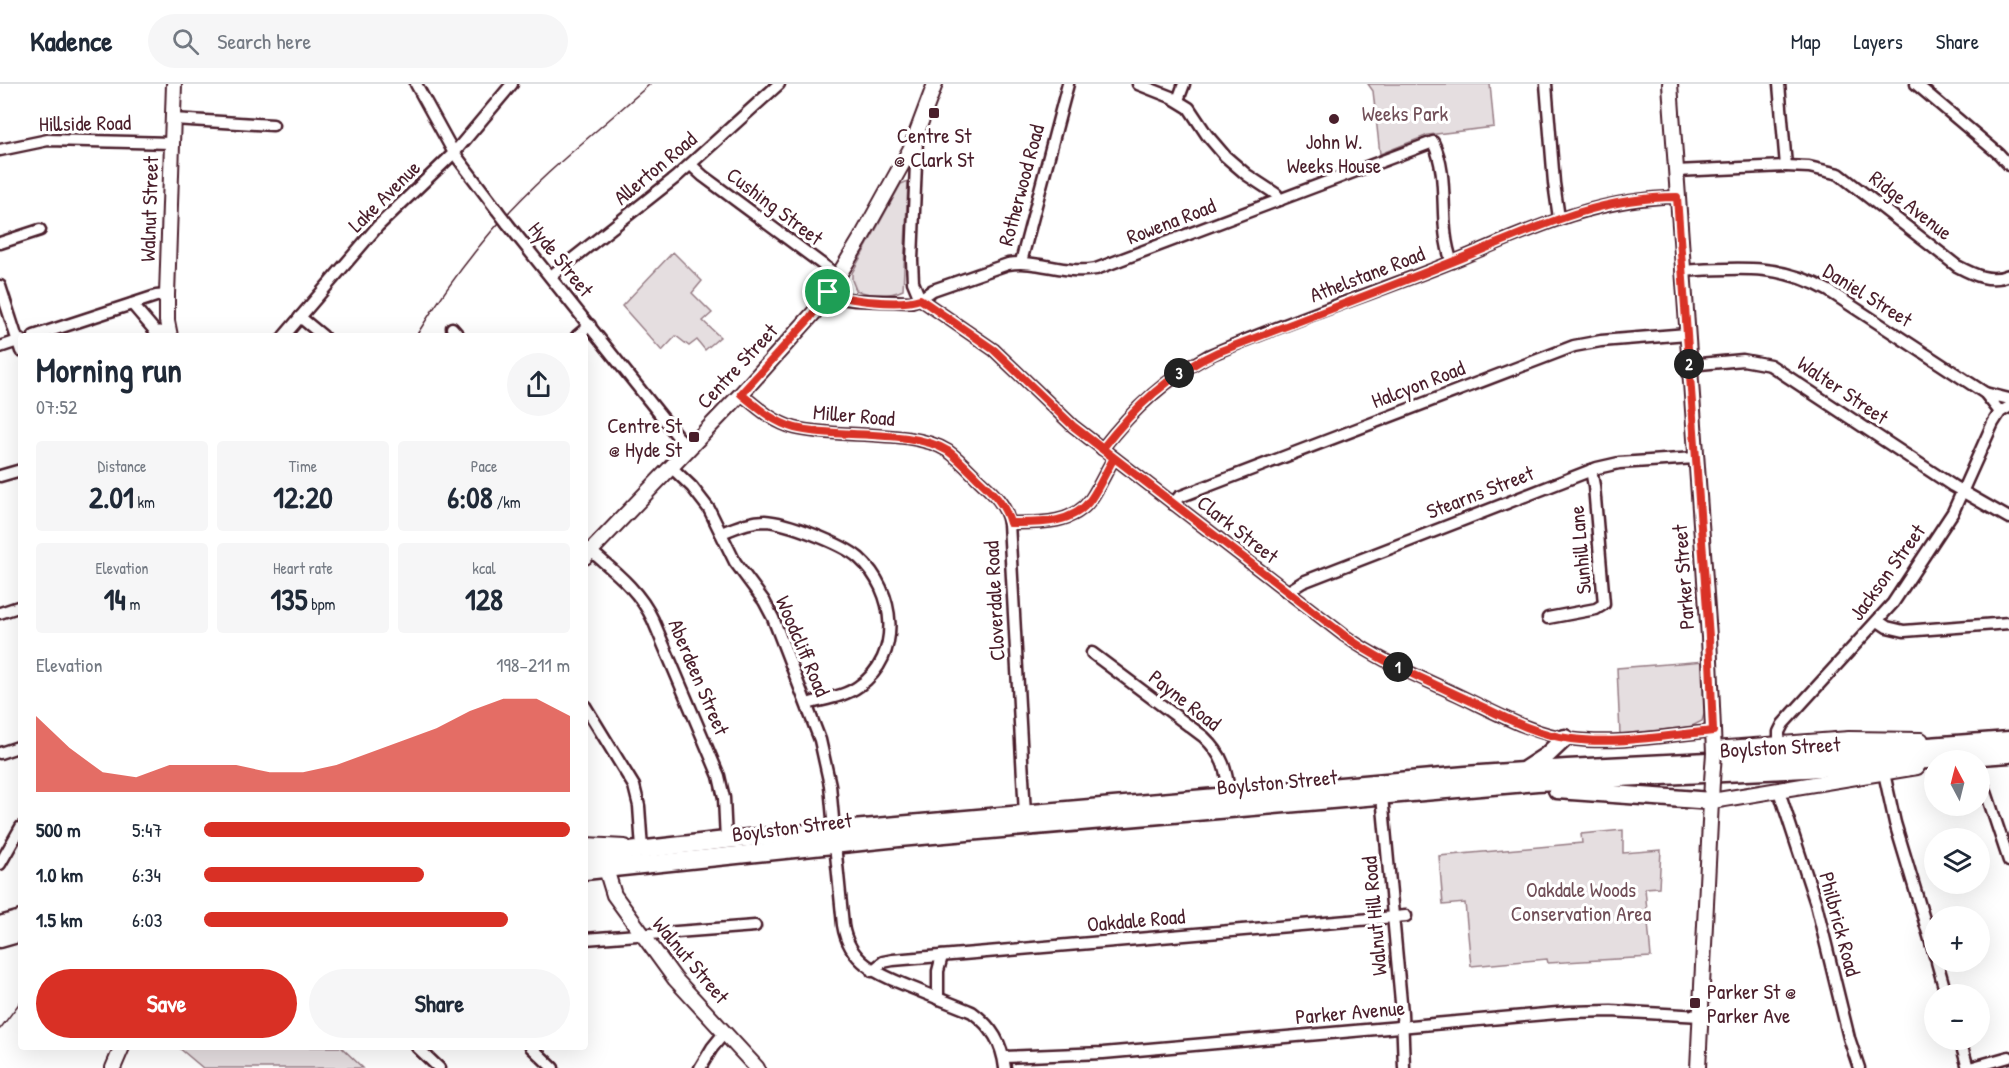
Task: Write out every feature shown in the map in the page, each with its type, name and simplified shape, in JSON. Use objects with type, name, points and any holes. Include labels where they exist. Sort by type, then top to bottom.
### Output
[{"type":"highway","points":[[1522,771],[1546,756],[1564,738]]},
{"type":"highway","name":"Boylston Street","points":[[1978,750],[1988,741],[2009,739]]},
{"type":"highway","name":"Boylston Street","points":[[1990,753],[2009,754]]},
{"type":"highway","name":"Boylston Street","points":[[593,872],[835,837],[1025,814],[1522,771],[1769,758],[1924,754]]},
{"type":"highway","name":"Boylston Street","points":[[588,856],[726,840],[835,837],[1570,780],[1815,768],[1924,758]]},
{"type":"highway","points":[[1503,786],[1712,801]]},
{"type":"highway","points":[[0,925],[18,920]]},
{"type":"highway","points":[[0,939],[18,934]]},
{"type":"main road","name":"Walnut Street","points":[[170,333],[167,295],[174,84]]},
{"type":"main road","name":"Centre Street","points":[[588,554],[741,394],[809,319],[860,240],[918,133],[935,84]]},
{"type":"main road","name":"Parker Street","points":[[1670,84],[1709,637],[1714,751],[1698,1068]]},
{"type":"main road","name":"Boylston Street","points":[[1714,751],[1849,739],[1947,750]]},
{"type":"main road","name":"Boylston Street","points":[[1712,801],[1924,766]]},
{"type":"main road","points":[[588,845],[642,849]]},
{"type":"main road","name":"Walnut Street","points":[[593,872],[614,895],[682,988],[757,1068]]},
{"type":"main road","points":[[113,1068],[121,1050]]},
{"type":"street","name":"Hyde Street","points":[[416,84],[454,153],[507,224],[678,437],[690,448]]},
{"type":"street","name":"Lake Avenue","points":[[287,333],[378,226],[454,153],[512,84]]},
{"type":"street","name":"Allerton Road","points":[[550,276],[691,165],[779,84]]},
{"type":"street","name":"Rotherwood Road","points":[[1021,262],[1068,84]]},
{"type":"street","points":[[1138,84],[1178,100],[1194,113],[1207,135],[1233,163],[1281,200]]},
{"type":"street","points":[[1178,100],[1184,84]]},
{"type":"street","points":[[1546,84],[1559,218]]},
{"type":"street","points":[[1779,84],[1786,166]]},
{"type":"street","points":[[1916,84],[2000,154],[2009,165]]},
{"type":"street","points":[[173,119],[273,125]]},
{"type":"street","points":[[828,292],[840,298],[863,301],[904,303],[920,299],[914,282],[912,260],[918,133]]},
{"type":"street","name":"Hillside Road","points":[[0,150],[48,140],[172,143]]},
{"type":"street","name":"Rowena Road","points":[[920,299],[943,286],[995,267],[1021,262],[1064,271],[1095,269],[1433,142],[1440,161],[1448,247],[1452,262]]},
{"type":"street","name":"Cushing Street","points":[[691,165],[838,276]]},
{"type":"street","name":"Ridge Avenue","points":[[1676,171],[1786,166],[1809,167],[1839,174],[1956,266],[1988,279],[2000,279],[2009,275]]},
{"type":"street","name":"Athelstane Road","points":[[1102,449],[1125,420],[1145,400],[1198,361],[1218,352],[1452,262],[1559,218],[1617,202],[1677,197]]},
{"type":"street","points":[[0,243],[40,230]]},
{"type":"street","name":"Daniel Street","points":[[1682,271],[1757,268],[1783,272],[1811,282],[1829,291],[1985,393],[2005,410]]},
{"type":"street","points":[[0,286],[18,338]]},
{"type":"street","points":[[43,333],[167,295]]},
{"type":"street","name":"Clark Street","points":[[920,299],[994,350],[1059,414],[1345,636],[1378,657],[1516,722],[1540,732],[1564,738]]},
{"type":"street","points":[[132,304],[156,331],[165,333]]},
{"type":"street","points":[[300,317],[319,333]]},
{"type":"street","points":[[581,333],[590,326]]},
{"type":"street","name":"Halcyon Road","points":[[1173,504],[1179,497],[1574,346],[1601,341],[1687,334]]},
{"type":"street","points":[[0,347],[18,344]]},
{"type":"street","name":"Walter Street","points":[[1689,365],[1743,360],[1770,365],[1963,492],[2009,518]]},
{"type":"street","name":"Daniel Street","points":[[1985,393],[2009,399]]},
{"type":"street","name":"Miller Road","points":[[741,394],[770,417],[796,428],[913,440],[939,447],[955,457],[991,491],[1004,507],[1010,523]]},
{"type":"street","name":"Jackson Street","points":[[1779,745],[1779,732],[1783,724],[1878,621],[1900,593],[1963,492],[1989,431],[2005,410]]},
{"type":"street","name":"Cloverdale Road","points":[[1025,814],[1010,523],[1047,522],[1062,519],[1080,511],[1094,495],[1114,458]]},
{"type":"street","name":"Stearns Street","points":[[1287,592],[1303,582],[1591,470],[1619,463],[1695,458]]},
{"type":"street","name":"Woodcliff Road","points":[[671,467],[704,501],[735,562],[768,610],[807,704],[828,775],[845,938],[856,956],[872,971],[972,1012],[985,1022],[1002,1047],[1004,1063]]},
{"type":"street","name":"Sunhill Lane","points":[[1548,618],[1596,609],[1604,604],[1591,470]]},
{"type":"street","points":[[0,476],[18,471]]},
{"type":"street","points":[[721,533],[757,521],[788,525],[852,553],[864,563],[878,582],[885,601],[890,627],[888,646],[878,668],[861,685],[850,692],[807,704]]},
{"type":"street","name":"Aberdeen Street","points":[[588,554],[633,589],[645,604],[653,620],[719,776],[724,798],[726,840]]},
{"type":"street","points":[[0,612],[18,607]]},
{"type":"street","points":[[1878,621],[1893,630],[1904,631],[2009,623]]},
{"type":"street","name":"Payne Road","points":[[1092,653],[1204,737],[1214,747],[1224,765],[1230,796]]},
{"type":"street","points":[[588,711],[634,786],[639,806],[642,849]]},
{"type":"street","name":"Boylston Street","points":[[1564,738],[1600,741],[1713,731]]},
{"type":"street","points":[[0,753],[18,747]]},
{"type":"street","points":[[1884,773],[1895,823],[1924,919]]},
{"type":"street","name":"Philbrick Road","points":[[1779,791],[1816,904],[1859,1068]]},
{"type":"street","name":"Walnut Hill Road","points":[[1382,796],[1403,1027],[1404,1068]]},
{"type":"street","points":[[1990,804],[2009,861]]},
{"type":"street","points":[[0,864],[18,832]]},
{"type":"street","name":"Oakdale Road","points":[[872,971],[878,965],[888,961],[1406,916]]},
{"type":"street","points":[[588,939],[755,926]]},
{"type":"street","points":[[938,999],[938,971],[942,956]]},
{"type":"street","name":"Parker Avenue","points":[[1004,1063],[1569,1012],[1611,1011],[1701,1016]]},
{"type":"street","points":[[700,1068],[725,1032]]},
{"type":"street","points":[[420,1050],[439,1068]]},
{"type":"street","points":[[534,1050],[553,1068]]},
{"type":"street","points":[[1963,1050],[1969,1068],[2009,1057]]},
{"type":"green space","name":"Weeks Park","points":[[1368,84],[1490,84],[1494,127],[1428,135],[1380,154],[1373,91]]},
{"type":"green space","points":[[908,181],[903,290],[880,295],[856,290],[852,273],[901,184]]},
{"type":"green space","points":[[673,252],[702,281],[692,293],[712,313],[703,321],[720,337],[705,350],[697,340],[689,346],[676,336],[662,351],[622,306]]},
{"type":"green space","points":[[1705,661],[1705,711],[1702,721],[1690,727],[1620,734],[1617,668]]},
{"type":"green space","name":"Oakdale Woods Conservation Area","points":[[1623,830],[1623,853],[1661,850],[1659,887],[1645,888],[1651,957],[1548,963],[1547,959],[1471,966],[1465,903],[1443,905],[1439,856],[1582,843],[1581,834]]},
{"type":"green space","points":[[182,1050],[344,1050],[363,1068],[203,1068]]},
{"type":"tram line","points":[[418,333],[461,269],[509,212],[568,155],[650,84]]},
{"type":"tram line","points":[[0,1029],[18,1005]]},
{"type":"place","name":"Centre St @ Clark St","points":[[934,113]]},
{"type":"place","name":"John W. Weeks House","points":[[1334,119]]},
{"type":"place","name":"Centre St @ Hyde St","points":[[694,437]]},
{"type":"place","name":"Parker St @ Parker Ave","points":[[1695,1003]]},
{"type":"route","points":[[828,292],[809,319],[741,394],[763,413],[796,428],[913,440],[939,447],[955,457],[991,491],[1004,507],[1010,523],[1047,522],[1068,517],[1085,506],[1094,495],[1114,458],[1102,449],[1125,420],[1137,406],[1198,361],[1559,218],[1617,202],[1677,197],[1709,637],[1713,731],[1600,741],[1564,738],[1540,732],[1516,722],[1383,660],[1345,636],[1114,458],[1073,426],[1059,414],[994,350],[920,299],[904,303],[863,301],[840,298],[828,292]]}]
